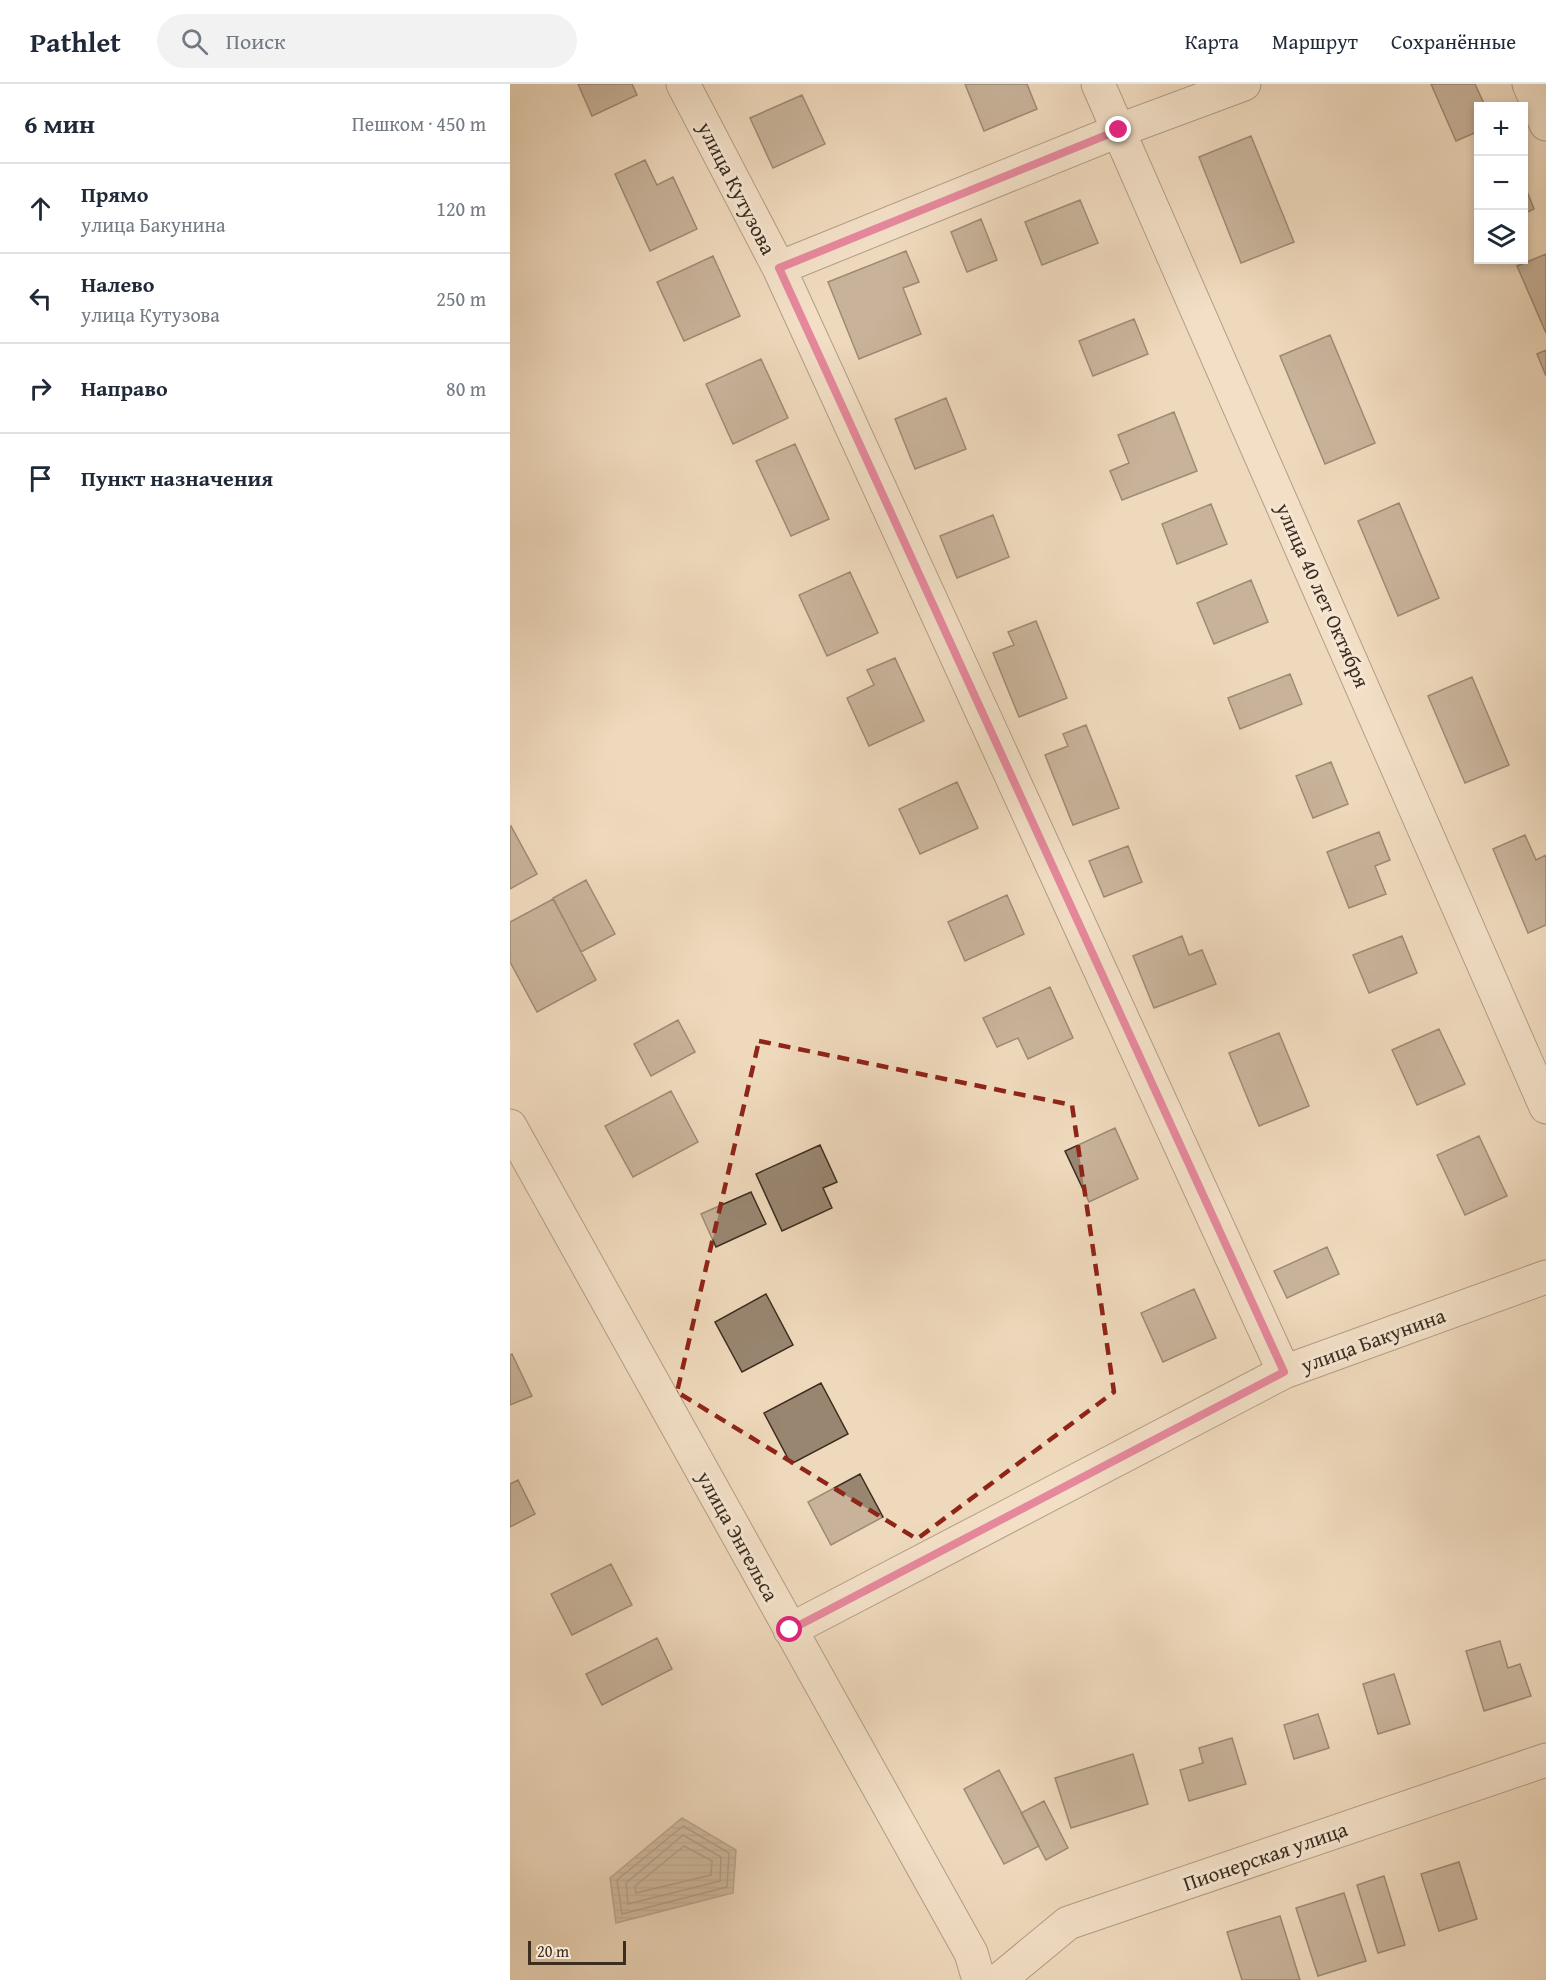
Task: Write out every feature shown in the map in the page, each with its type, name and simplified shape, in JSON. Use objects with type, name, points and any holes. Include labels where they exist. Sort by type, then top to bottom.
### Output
[{"type":"street","name":"улица Кутузова","points":[[683,84],[779,268],[1284,1372]]},
{"type":"street","name":"улица 40 лет Октября","points":[[1098,84],[1546,1107]]},
{"type":"street","points":[[779,268],[1119,130],[1244,84]]},
{"type":"street","points":[[1529,84],[1546,124]]},
{"type":"street","name":"улица Энгельса","points":[[510,1126],[971,1953],[979,1980]]},
{"type":"street","name":"улица Бакунина","points":[[790,1630],[1284,1372],[1546,1277]]},
{"type":"street","name":"Пионерская улица","points":[[999,1980],[1068,1923],[1546,1760]]},
{"type":"highlighted area","points":[[759,1041],[1072,1105],[1114,1392],[917,1539],[677,1392]]},
{"type":"water","points":[[682,1818],[736,1850],[733,1893],[616,1923],[610,1878]]},
{"type":"building","points":[[578,84],[632,84],[637,95],[592,116]]},
{"type":"building","points":[[965,84],[1027,84],[1037,109],[984,131]]},
{"type":"building","points":[[1431,84],[1475,84],[1483,102],[1474,102],[1474,133],[1456,141]]},
{"type":"building","points":[[802,95],[825,144],[773,168],[750,118]]},
{"type":"building","points":[[1251,136],[1294,242],[1241,263],[1199,157]]},
{"type":"building","points":[[645,160],[657,185],[673,177],[697,229],[650,251],[615,174]]},
{"type":"building","points":[[1528,194],[1534,209],[1528,212]]},
{"type":"building","points":[[1080,200],[1098,243],[1042,265],[1025,222]]},
{"type":"building","points":[[981,219],[997,260],[967,272],[951,232]]},
{"type":"building","points":[[906,251],[919,282],[903,288],[921,334],[859,359],[828,282]]},
{"type":"building","points":[[1546,254],[1546,333],[1517,266],[1528,264],[1528,261]]},
{"type":"building","points":[[713,256],[740,316],[684,341],[657,282]]},
{"type":"building","points":[[1134,319],[1148,354],[1093,376],[1079,341]]},
{"type":"building","points":[[1330,335],[1375,443],[1325,464],[1280,356]]},
{"type":"building","points":[[1546,350],[1546,376],[1537,354]]},
{"type":"building","points":[[761,359],[788,418],[733,444],[706,384]]},
{"type":"building","points":[[946,398],[966,449],[915,469],[895,419]]},
{"type":"building","points":[[1174,412],[1197,471],[1122,500],[1110,471],[1129,463],[1118,435]]},
{"type":"building","points":[[795,444],[829,519],[791,536],[756,461]]},
{"type":"building","points":[[1399,503],[1439,598],[1398,616],[1358,521]]},
{"type":"building","points":[[1211,504],[1227,544],[1177,564],[1162,524]]},
{"type":"building","points":[[993,515],[1009,557],[957,578],[940,536]]},
{"type":"building","points":[[850,572],[878,633],[827,656],[799,595]]},
{"type":"building","points":[[1251,580],[1268,622],[1214,644],[1197,603]]},
{"type":"building","points":[[1036,621],[1067,698],[1019,717],[993,653],[1014,645],[1008,632]]},
{"type":"building","points":[[895,658],[924,721],[869,746],[847,698],[874,685],[867,670]]},
{"type":"building","points":[[1290,674],[1302,704],[1240,729],[1228,698]]},
{"type":"building","points":[[1472,677],[1509,765],[1465,783],[1428,696]]},
{"type":"building","points":[[1086,725],[1119,808],[1073,825],[1045,755],[1068,746],[1063,734]]},
{"type":"building","points":[[1331,762],[1348,804],[1313,818],[1296,776]]},
{"type":"building","points":[[957,782],[978,828],[920,854],[899,809]]},
{"type":"building","points":[[510,827],[537,874],[510,889]]},
{"type":"building","points":[[1379,832],[1390,860],[1375,866],[1386,894],[1349,908],[1327,852]]},
{"type":"building","points":[[1525,835],[1536,860],[1546,855],[1546,925],[1528,933],[1493,849]]},
{"type":"building","points":[[1128,846],[1142,882],[1104,897],[1089,861]]},
{"type":"building","points":[[586,880],[615,934],[581,952],[553,898]]},
{"type":"building","points":[[1007,895],[1024,934],[965,961],[948,922]]},
{"type":"building","points":[[553,899],[596,980],[537,1012],[510,962],[510,922]]},
{"type":"building","points":[[1182,936],[1189,955],[1202,950],[1216,984],[1154,1008],[1133,956]]},
{"type":"building","points":[[1402,936],[1417,973],[1369,993],[1353,955]]},
{"type":"building","points":[[1050,987],[1073,1038],[1028,1059],[1018,1038],[997,1047],[983,1018]]},
{"type":"building","points":[[678,1020],[695,1052],[651,1076],[634,1044]]},
{"type":"building","points":[[1439,1029],[1465,1084],[1417,1105],[1392,1050]]},
{"type":"building","points":[[1279,1033],[1309,1106],[1259,1126],[1229,1053]]},
{"type":"building","points":[[671,1091],[698,1142],[633,1177],[605,1126]]},
{"type":"building","points":[[1115,1128],[1138,1179],[1089,1202],[1065,1151]]},
{"type":"building","points":[[1479,1136],[1507,1196],[1465,1215],[1437,1155]]},
{"type":"building","points":[[820,1145],[837,1182],[823,1188],[832,1208],[782,1231],[756,1174]]},
{"type":"building","points":[[751,1192],[766,1224],[716,1247],[701,1214]]},
{"type":"building","points":[[1327,1247],[1339,1274],[1287,1298],[1274,1271]]},
{"type":"building","points":[[1194,1289],[1216,1338],[1163,1362],[1141,1313]]},
{"type":"building","points":[[766,1294],[793,1345],[742,1372],[715,1322]]},
{"type":"building","points":[[512,1354],[532,1396],[510,1405],[510,1355]]},
{"type":"building","points":[[821,1383],[848,1434],[791,1464],[764,1413]]},
{"type":"building","points":[[860,1474],[883,1517],[831,1545],[808,1502]]},
{"type":"building","points":[[518,1480],[535,1514],[510,1527],[510,1484]]},
{"type":"building","points":[[611,1564],[632,1605],[572,1635],[551,1594]]},
{"type":"building","points":[[657,1638],[672,1669],[602,1705],[586,1674]]},
{"type":"building","points":[[1500,1641],[1508,1668],[1520,1664],[1531,1696],[1484,1711],[1466,1651]]},
{"type":"building","points":[[1394,1674],[1410,1724],[1378,1734],[1363,1684]]},
{"type":"building","points":[[1318,1714],[1329,1748],[1294,1759],[1284,1725]]},
{"type":"building","points":[[1232,1738],[1246,1784],[1189,1801],[1180,1770],[1203,1763],[1199,1748]]},
{"type":"building","points":[[1133,1754],[1148,1804],[1071,1828],[1055,1778]]},
{"type":"building","points":[[999,1770],[1039,1846],[1004,1864],[964,1789]]},
{"type":"building","points":[[1044,1801],[1068,1848],[1046,1860],[1021,1813]]},
{"type":"building","points":[[1459,1862],[1477,1919],[1439,1931],[1421,1874]]},
{"type":"building","points":[[1384,1876],[1405,1945],[1378,1953],[1357,1885]]},
{"type":"building","points":[[1344,1893],[1366,1961],[1318,1976],[1296,1908]]},
{"type":"building","points":[[1280,1916],[1300,1980],[1242,1980],[1227,1932]]},
{"type":"route","points":[[790,1630],[1284,1372],[779,268],[1119,130]]}]
